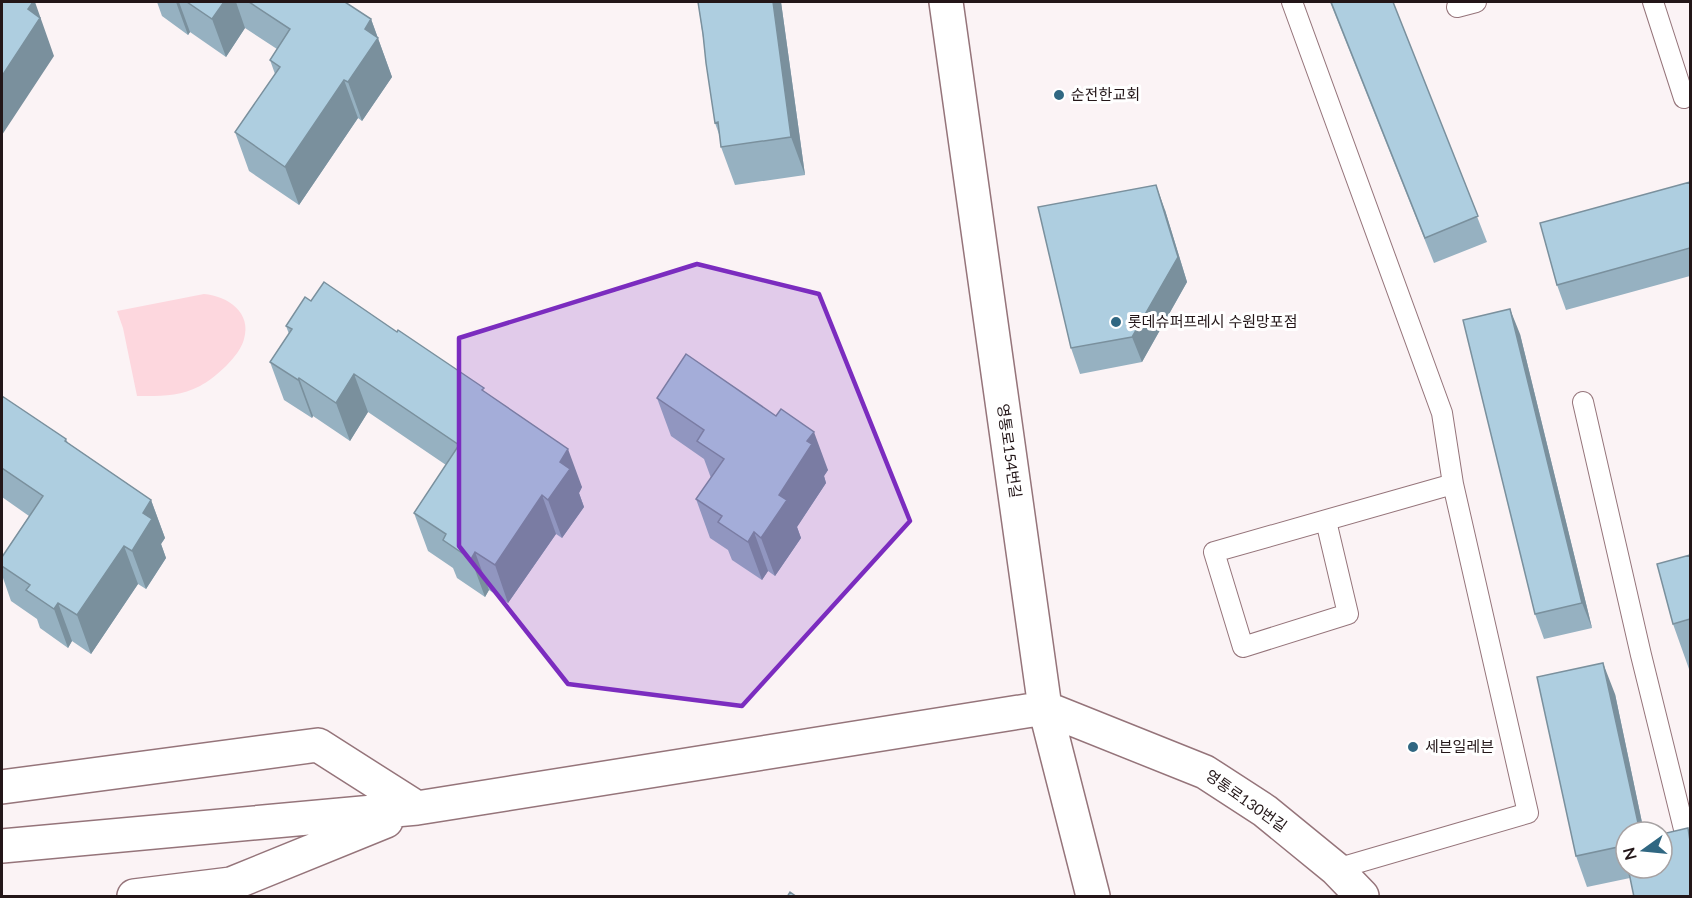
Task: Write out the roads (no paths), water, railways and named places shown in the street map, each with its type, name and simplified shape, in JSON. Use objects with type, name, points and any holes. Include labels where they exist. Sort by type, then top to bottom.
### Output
[{"type":"street","name":"영통로154번길","points":[[946,2],[1045,708],[1093,897]]},
{"type":"street","points":[[2,846],[417,808],[1045,708]]},
{"type":"street","name":"영통로130번길","points":[[1045,708],[1204,772],[1265,811],[1336,869],[1362,897]]},
{"type":"street","points":[[2,787],[318,745],[417,808]]},
{"type":"street","points":[[134,897],[231,884],[417,808]]},
{"type":"lane","points":[[1292,2],[1442,413],[1453,484],[1528,813],[1336,869]]},
{"type":"lane","points":[[1653,2],[1684,98]]},
{"type":"lane","points":[[1583,402],[1684,829],[1690,829]]},
{"type":"lane","points":[[1326,521],[1348,614],[1243,647],[1214,552],[1453,484]]},
{"type":"place","name":"순전한교회","points":[[1059,95]]},
{"type":"place","name":"롯데슈퍼프레시 수원망포점","points":[[1116,322]]},
{"type":"place","name":"세븐일레븐","points":[[1413,747]]}]
